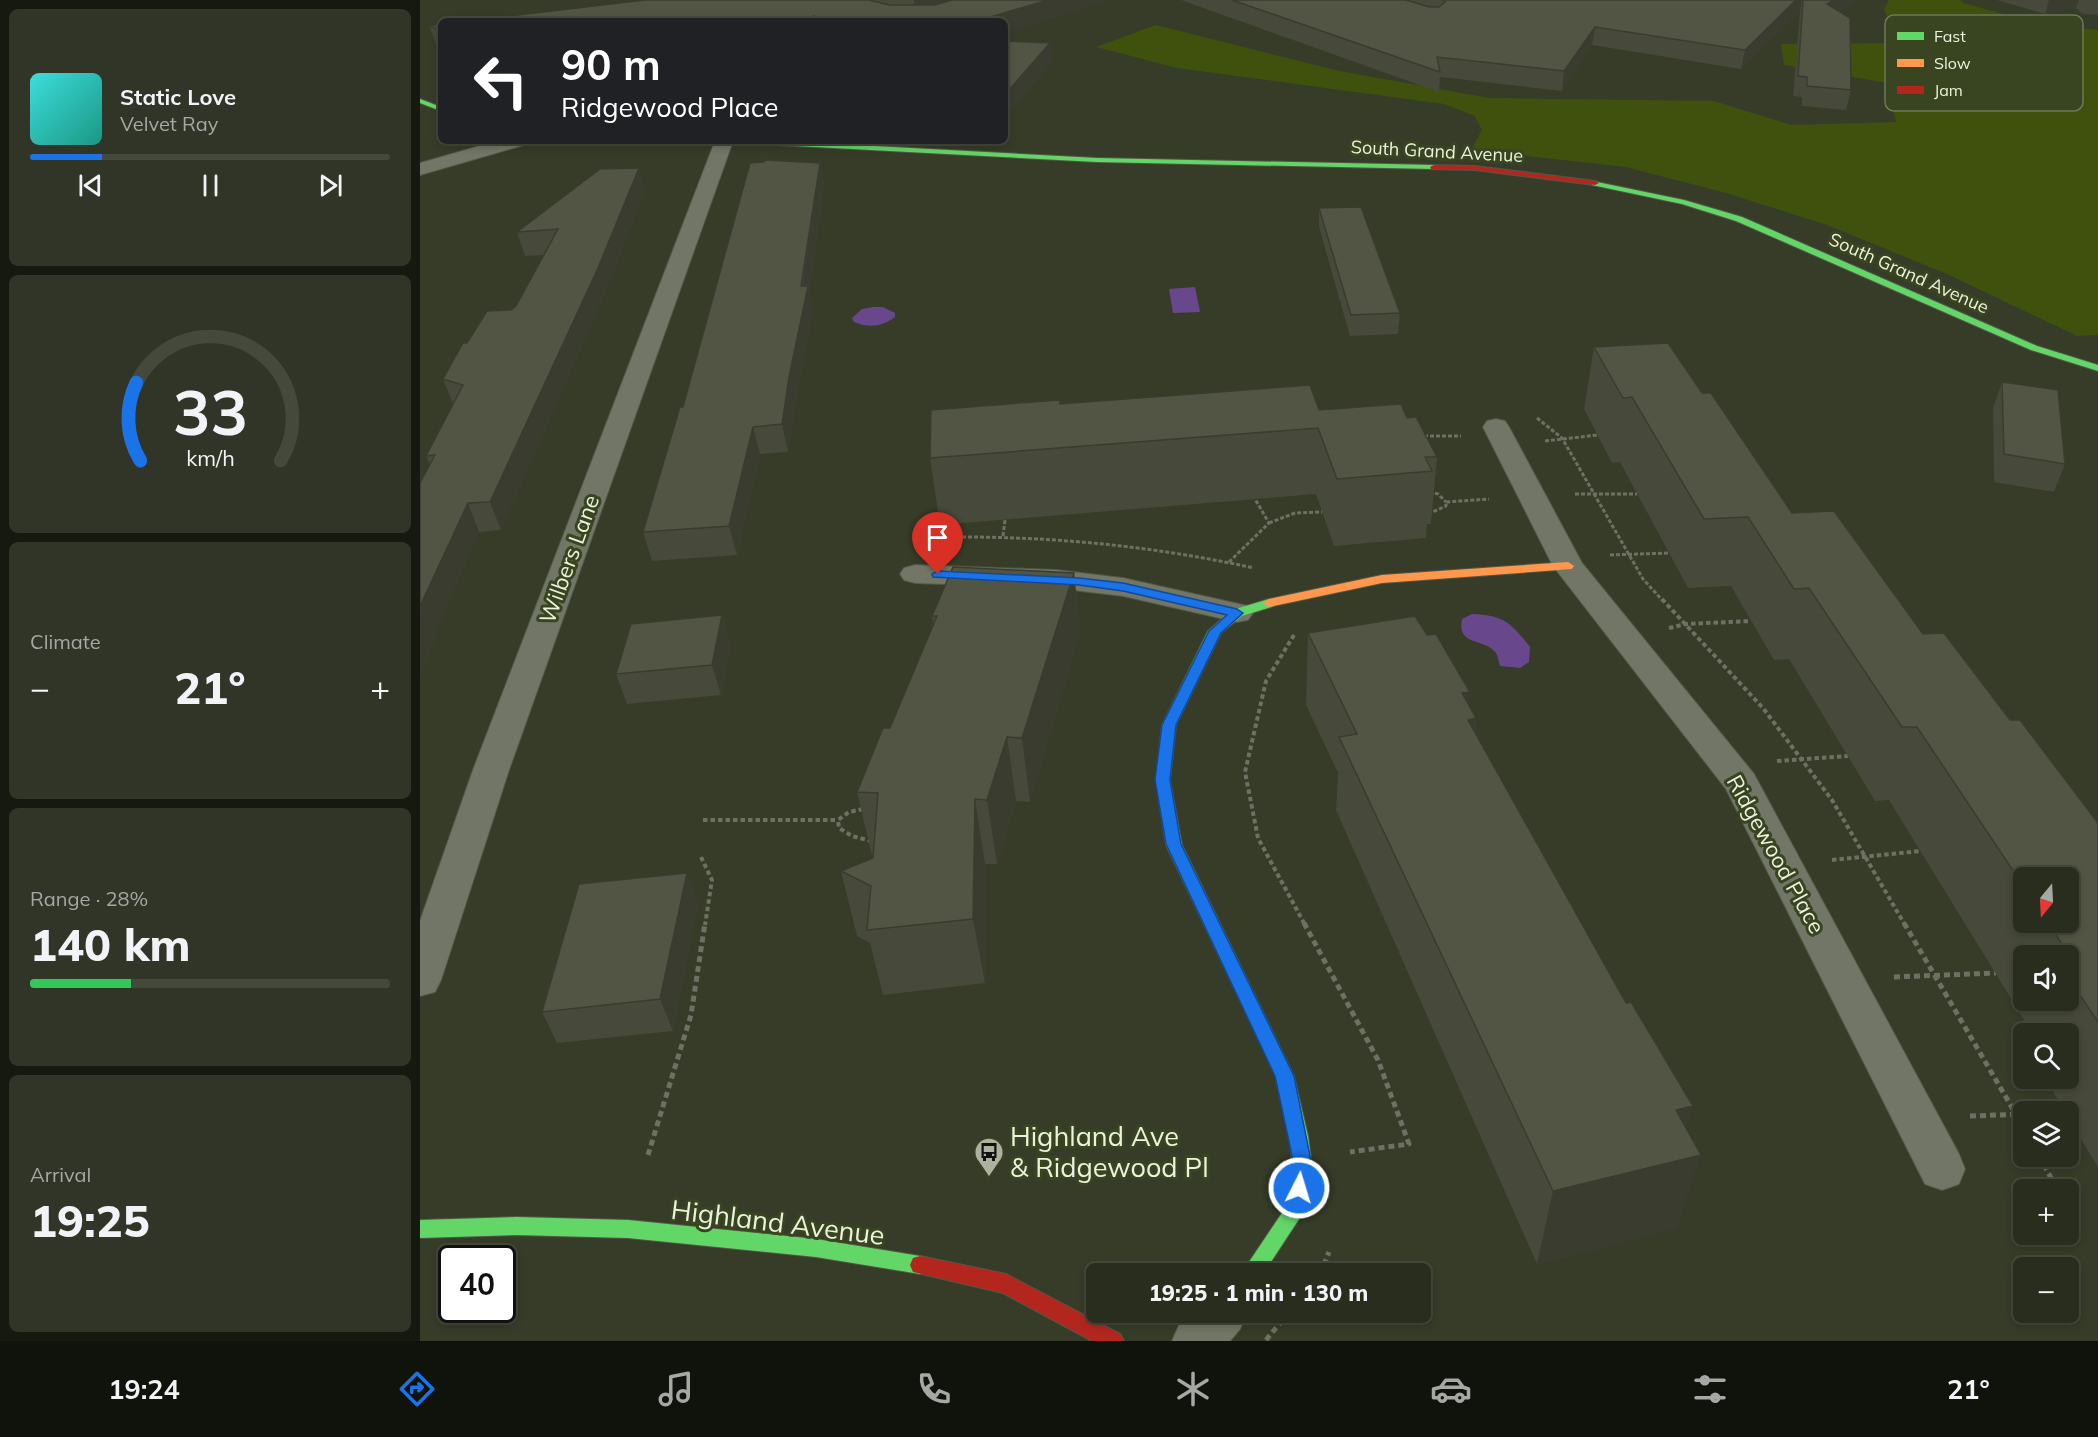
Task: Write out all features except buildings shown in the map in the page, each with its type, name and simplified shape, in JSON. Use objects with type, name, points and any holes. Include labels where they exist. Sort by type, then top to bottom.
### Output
[{"type":"main road","points":[[420,101],[438,108]]},
{"type":"main road","name":"South Grand Avenue","points":[[796,144],[1097,160],[1475,168],[1604,184],[1684,202],[1739,219],[2034,348],[2098,368]]},
{"type":"main road","points":[[1259,1263],[1296,1210],[1302,1166],[1299,1136],[1285,1076],[1174,844],[1162,780],[1169,725],[1215,631],[1237,613],[1282,599],[1382,579],[1566,561]]},
{"type":"main road","name":"Highland Avenue","points":[[420,1229],[517,1226],[628,1229],[816,1248],[900,1261],[1006,1284],[1113,1341]]},
{"type":"street","points":[[420,169],[507,144]]},
{"type":"street","name":"Wilbers Lane","points":[[420,980],[491,770],[723,144]]},
{"type":"street","name":"Ridgewood Place","points":[[1501,437],[1566,561],[1741,783],[1942,1169]]},
{"type":"street","points":[[915,574],[1056,579],[1123,587],[1237,613]]},
{"type":"street","points":[[1198,1341],[1213,1323]]},
{"type":"path","points":[[1532,414],[1562,438],[1643,579],[1763,708],[1832,800],[2013,1109]]},
{"type":"path","points":[[1417,437],[1472,435],[1562,438],[1598,435]]},
{"type":"path","points":[[1421,490],[1438,494],[1446,502]]},
{"type":"path","points":[[1256,499],[1269,523]]},
{"type":"path","points":[[1228,562],[1269,523],[1294,513],[1322,512]]},
{"type":"path","points":[[1003,536],[1005,520]]},
{"type":"path","points":[[1566,561],[1670,554]]},
{"type":"path","points":[[1627,638],[1686,624],[1752,621]]},
{"type":"path","points":[[1304,628],[1295,634],[1266,681],[1245,772],[1258,838],[1378,1060],[1409,1144],[1347,1153],[1349,1163]]},
{"type":"path","points":[[1728,766],[1801,758],[1848,756]]},
{"type":"path","points":[[703,820],[838,820],[849,812],[870,808]]},
{"type":"path","points":[[838,820],[839,828],[852,836],[877,842]]},
{"type":"path","points":[[1784,865],[1920,850]]},
{"type":"path","points":[[648,1155],[692,1015],[712,880],[701,857]]},
{"type":"path","points":[[1844,980],[1996,973]]},
{"type":"path","points":[[1325,1263],[1331,1248]]},
{"type":"path","points":[[1266,1341],[1280,1323]]},
{"type":"green space","points":[[1889,0],[1960,0],[1963,3],[2007,15],[1886,15],[1884,10]]},
{"type":"green space","points":[[1156,25],[1339,71],[1489,98],[1714,101],[1791,125],[1896,122],[1893,111],[2083,111],[2083,29],[2098,30],[2098,335],[2077,336],[1947,274],[1827,225],[1726,193],[1626,167],[1471,150],[1482,130],[1475,116],[1444,104],[1177,68],[1096,47]]},
{"type":"green space","points":[[1885,43],[1885,83],[1784,65],[1781,44]]},
{"type":"shaded area","points":[[1195,287],[1200,312],[1173,313],[1169,289]]},
{"type":"shaded area","points":[[883,307],[895,313],[895,317],[875,326],[854,322],[852,318],[862,309]]},
{"type":"shaded area","points":[[1472,614],[1492,616],[1512,626],[1530,647],[1529,662],[1520,668],[1500,666],[1494,651],[1470,640],[1463,633],[1462,619]]},
{"type":"traffic: fast","points":[[420,101],[438,108]]},
{"type":"traffic: fast","points":[[796,144],[1097,160],[1434,167]]},
{"type":"traffic: fast","points":[[1595,183],[1684,202],[1739,219],[2034,348],[2098,368]]},
{"type":"traffic: fast","points":[[1259,1263],[1295,1210],[1302,1166],[1299,1136],[1285,1076],[1174,845],[1163,780],[1169,725],[1215,631],[1237,613],[1269,603]]},
{"type":"traffic: fast","points":[[420,1229],[517,1226],[628,1229],[816,1248],[920,1265]]},
{"type":"traffic: slow","points":[[1269,603],[1382,579],[1568,566]]},
{"type":"traffic: jam","points":[[1434,167],[1475,168],[1595,183]]},
{"type":"traffic: jam","points":[[920,1265],[1006,1284],[1113,1341]]},
{"type":"place","name":"Highland Ave & Ridgewood Pl","points":[[989,1178]]},
{"type":"route","points":[[938,574],[1079,581],[1123,587],[1237,613],[1215,631],[1169,725],[1162,780],[1174,844],[1285,1076],[1299,1136],[1302,1166],[1299,1188]]}]
